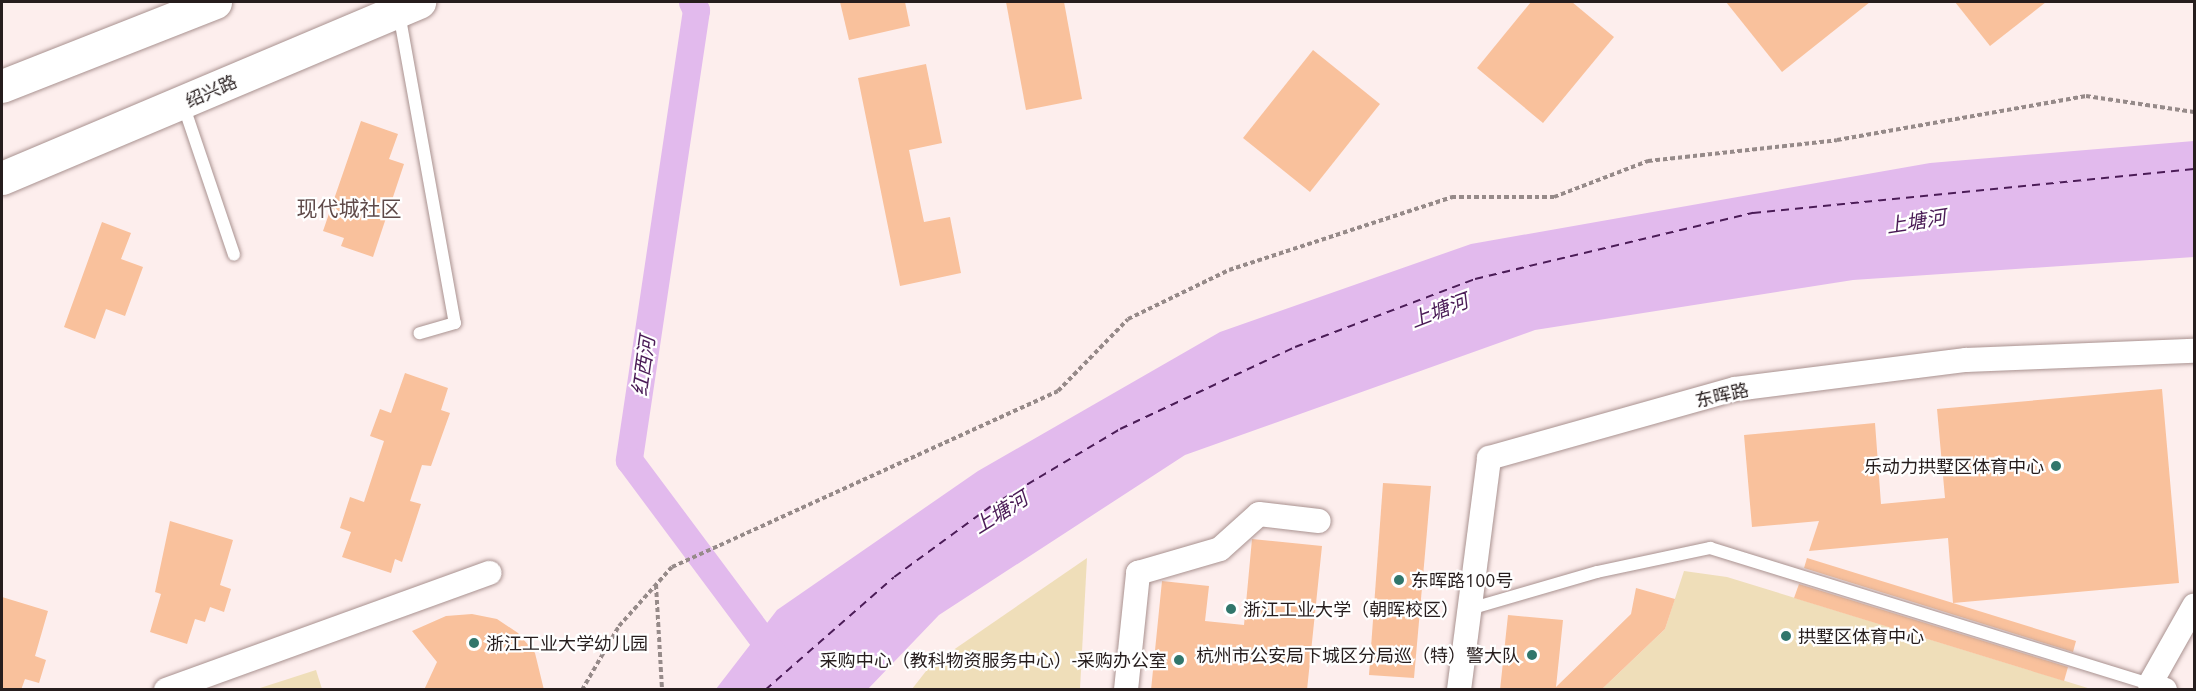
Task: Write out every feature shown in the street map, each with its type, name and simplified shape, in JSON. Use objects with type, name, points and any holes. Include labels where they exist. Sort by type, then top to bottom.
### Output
[{"type":"main road","points":[[2,86],[215,2]]},
{"type":"main road","name":"绍兴路","points":[[2,178],[183,104],[409,5]]},
{"type":"street","name":"东晖路","points":[[1459,690],[1473,608],[1489,458],[1735,389],[1966,360],[2194,351]]},
{"type":"street","points":[[1125,690],[1138,573],[1220,549],[1259,514],[1320,521]]},
{"type":"street","points":[[166,690],[489,573]]},
{"type":"street","points":[[2158,687],[2194,606]]},
{"type":"lane","points":[[409,5],[455,323],[419,333]]},
{"type":"lane","points":[[183,104],[234,255]]},
{"type":"lane","points":[[1473,608],[1710,548],[2158,687]]},
{"type":"path","points":[[582,690],[619,626],[656,585],[682,561],[1058,392],[1128,319],[1229,270],[1452,197],[1554,197],[1648,161],[1837,140],[2086,96],[2194,112]]},
{"type":"path","points":[[656,585],[662,690]]},
{"type":"shaded area","points":[[1087,558],[1080,689],[912,689],[930,666]]},
{"type":"shaded area","name":"拱墅区体育中心","points":[[1684,571],[1727,577],[2091,689],[1601,690],[1665,629]]},
{"type":"shaded area","points":[[316,670],[322,689],[257,689]]},
{"type":"water","name":"上塘河","points":[[2194,141],[2194,257],[1853,280],[1535,330],[1185,455],[939,615],[868,689],[716,689],[777,610],[978,471],[1220,332],[1471,244],[1930,163]]},
{"type":"building","points":[[840,2],[905,2],[910,26],[849,40]]},
{"type":"building","points":[[1006,2],[1064,2],[1082,99],[1026,110]]},
{"type":"building","points":[[1531,2],[1572,2],[1614,37],[1543,123],[1477,68]]},
{"type":"building","points":[[1726,2],[1870,2],[1782,72]]},
{"type":"building","points":[[1955,2],[2046,2],[1990,46]]},
{"type":"building","points":[[1313,50],[1380,104],[1310,192],[1243,138]]},
{"type":"building","points":[[926,64],[942,143],[909,150],[924,222],[950,217],[961,273],[900,286],[858,78]]},
{"type":"building","points":[[361,121],[398,134],[389,159],[404,164],[373,257],[341,246],[344,238],[323,231]]},
{"type":"building","points":[[102,222],[131,233],[121,259],[143,267],[125,316],[106,309],[95,339],[64,327]]},
{"type":"building","points":[[405,373],[448,388],[441,410],[450,413],[431,466],[422,465],[410,501],[421,504],[402,562],[395,559],[391,573],[342,557],[351,532],[340,528],[350,497],[364,502],[384,441],[370,436],[380,409],[391,413]]},
{"type":"building","name":"乐动力拱墅区体育中心","points":[[2162,389],[2179,583],[1953,603],[1948,538],[1809,551],[1819,521],[1752,527],[1744,435],[1875,423],[1881,504],[1945,498],[1937,409]]},
{"type":"building","name":"东晖路100号","points":[[1383,483],[1431,486],[1414,678],[1369,675]]},
{"type":"building","points":[[170,521],[233,540],[220,585],[231,589],[224,612],[210,607],[205,622],[195,619],[187,644],[150,632],[161,594],[155,592]]},
{"type":"building","points":[[1252,539],[1322,546],[1307,690],[1151,690],[1162,581],[1209,586],[1205,621],[1244,625]]},
{"type":"building","points":[[1807,558],[2076,641],[2073,652],[1804,568]]},
{"type":"building","points":[[1799,584],[2068,667],[2064,681],[1794,598]]},
{"type":"building","points":[[1636,588],[1675,599],[1665,629],[1601,690],[1500,690],[1508,615],[1563,620],[1556,687],[1631,614]]},
{"type":"building","points":[[2,597],[48,611],[35,656],[46,660],[39,683],[25,679],[21,690],[2,690]]},
{"type":"building","name":"浙江工业大学幼儿园","points":[[472,614],[497,619],[518,633],[535,653],[544,690],[424,690],[437,662],[412,631],[446,616]]},
{"type":"waterway","name":"红西河","points":[[692,2],[696,10],[629,460],[781,664]]},
{"type":"ferry route","points":[[765,690],[894,577],[991,506],[1120,429],[1295,347],[1475,279],[1753,213],[2194,169]]},
{"type":"place","name":"乐动力拱墅区体育中心","points":[[2056,466]]},
{"type":"place","name":"东晖路100号","points":[[1399,580]]},
{"type":"place","name":"浙江工业大学（朝晖校区）","points":[[1231,609]]},
{"type":"place","name":"拱墅区体育中心","points":[[1786,636]]},
{"type":"place","name":"浙江工业大学幼儿园","points":[[474,643]]},
{"type":"place","name":"杭州市公安局下城区分局巡（特）警大队","points":[[1532,655]]},
{"type":"place","name":"采购中心（教科物资服务中心）-采购办公室","points":[[1179,660]]},
{"type":"district","name":"现代城社区","points":[[349,208]]}]
